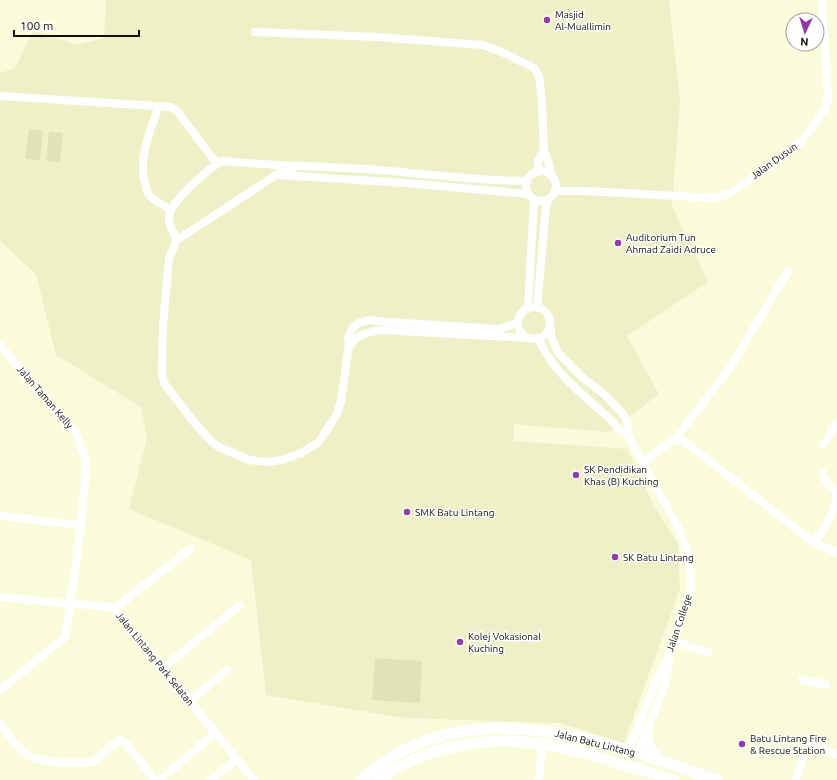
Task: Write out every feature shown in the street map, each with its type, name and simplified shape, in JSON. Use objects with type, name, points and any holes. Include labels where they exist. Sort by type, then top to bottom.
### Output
[{"type":"main road","name":"Jalan Batu Lintang","points":[[361,780],[393,756],[431,739],[461,732],[489,729],[513,729],[566,734],[661,761],[716,780]]},
{"type":"main road","points":[[646,731],[648,745],[652,753],[661,761]]},
{"type":"main road","name":"Jalan Batu Lintang","points":[[378,780],[396,767],[417,758],[459,745],[504,741],[542,744],[589,754],[656,774],[670,780]]},
{"type":"main road","points":[[589,754],[632,754],[636,764],[656,774]]},
{"type":"street","name":"Jalan Dusun","points":[[585,191],[714,198],[726,195],[771,165],[802,140],[825,108],[828,98],[822,0]]},
{"type":"street","points":[[255,32],[377,37],[483,45],[504,53],[534,68],[538,73],[542,103],[544,151],[549,163],[556,191]]},
{"type":"street","points":[[0,96],[171,107],[177,110],[217,164]]},
{"type":"street","points":[[159,106],[143,156],[143,176],[150,196],[170,210]]},
{"type":"street","points":[[537,172],[538,161],[544,151]]},
{"type":"street","points":[[177,240],[168,219],[170,210],[176,201],[222,161],[296,167],[377,170],[502,181],[527,181]]},
{"type":"street","points":[[296,167],[276,175],[177,240],[169,258],[163,325],[162,372],[164,383],[193,421],[211,441],[219,447],[249,460],[268,462],[282,460],[301,453],[318,443],[336,414],[341,401],[349,344],[348,337],[353,327],[359,323],[370,320],[499,329],[518,323]]},
{"type":"street","points":[[373,181],[377,170]]},
{"type":"street","points":[[528,308],[531,197],[526,190],[527,181],[532,174],[542,171],[567,186],[585,191]]},
{"type":"street","points":[[276,175],[452,186],[531,197],[542,201],[549,199]]},
{"type":"street","points":[[537,308],[546,206],[549,199],[556,191],[585,191]]},
{"type":"street","points":[[679,439],[679,434],[730,368],[788,271]]},
{"type":"street","points":[[528,308],[537,308],[543,310],[547,314],[552,339],[558,353],[582,377],[605,395],[622,413],[628,422],[627,434],[618,428],[559,372],[534,338],[523,334],[518,323],[521,314],[528,308]]},
{"type":"street","points":[[347,353],[350,344],[355,338],[363,333],[381,330],[534,338],[546,333],[550,324]]},
{"type":"street","name":"Jalan Taman Kelly","points":[[0,345],[56,412],[75,432],[84,454],[86,468],[81,525],[66,634],[63,640],[0,690]]},
{"type":"street","points":[[823,446],[837,424]]},
{"type":"street","name":"Jalan College","points":[[627,434],[678,526],[689,555],[691,568],[690,592],[670,653],[656,681],[632,754]]},
{"type":"street","points":[[643,463],[671,441],[679,439],[684,441],[814,543],[837,552]]},
{"type":"street","points":[[814,543],[823,533],[830,521],[836,504],[836,496],[832,487],[824,480],[823,473]]},
{"type":"street","points":[[0,516],[81,525]]},
{"type":"street","points":[[114,609],[190,549]]},
{"type":"street","name":"Jalan Lintang Park Selatan","points":[[0,597],[110,607],[114,609],[252,779]]},
{"type":"street","points":[[162,669],[240,605]]},
{"type":"street","points":[[674,641],[709,653]]},
{"type":"street","points":[[632,754],[646,731],[665,685],[670,653]]},
{"type":"street","points":[[190,701],[227,670]]},
{"type":"street","points":[[656,681],[659,679],[662,680],[665,685]]},
{"type":"street","points":[[802,679],[826,685]]},
{"type":"street","points":[[0,724],[25,753],[34,758],[43,760],[91,762],[96,760],[120,740],[125,742],[155,780]]},
{"type":"street","points":[[160,780],[215,733]]},
{"type":"street","points":[[539,780],[542,744]]},
{"type":"street","points":[[796,780],[807,744],[837,754]]},
{"type":"street","points":[[211,780],[237,759]]},
{"type":"shaded area","points":[[106,0],[669,0],[680,101],[672,206],[708,282],[627,336],[659,394],[609,432],[514,424],[514,441],[627,449],[652,502],[678,544],[680,589],[624,743],[559,723],[404,718],[266,695],[251,560],[129,509],[147,438],[141,407],[56,355],[36,274],[0,241],[0,73],[15,68],[33,31],[77,45],[104,38]]},
{"type":"shaded area","points":[[29,129],[43,131],[40,160],[25,159]]},
{"type":"shaded area","points":[[49,132],[63,133],[60,162],[46,161]]},
{"type":"shaded area","points":[[375,658],[422,661],[420,703],[372,700]]},
{"type":"place","name":"Masjid Al-Muallimin","points":[[547,20]]},
{"type":"place","name":"Auditorium Tun Ahmad Zaidi Adruce","points":[[618,243]]},
{"type":"place","name":"SK Pendidikan Khas (B) Kuching","points":[[576,475]]},
{"type":"place","name":"SMK Batu Lintang","points":[[407,512]]},
{"type":"place","name":"SK Batu Lintang","points":[[615,557]]},
{"type":"place","name":"Kolej Vokasional Kuching","points":[[460,642]]},
{"type":"place","name":"Batu Lintang Fire & Rescue Station","points":[[742,744]]}]
